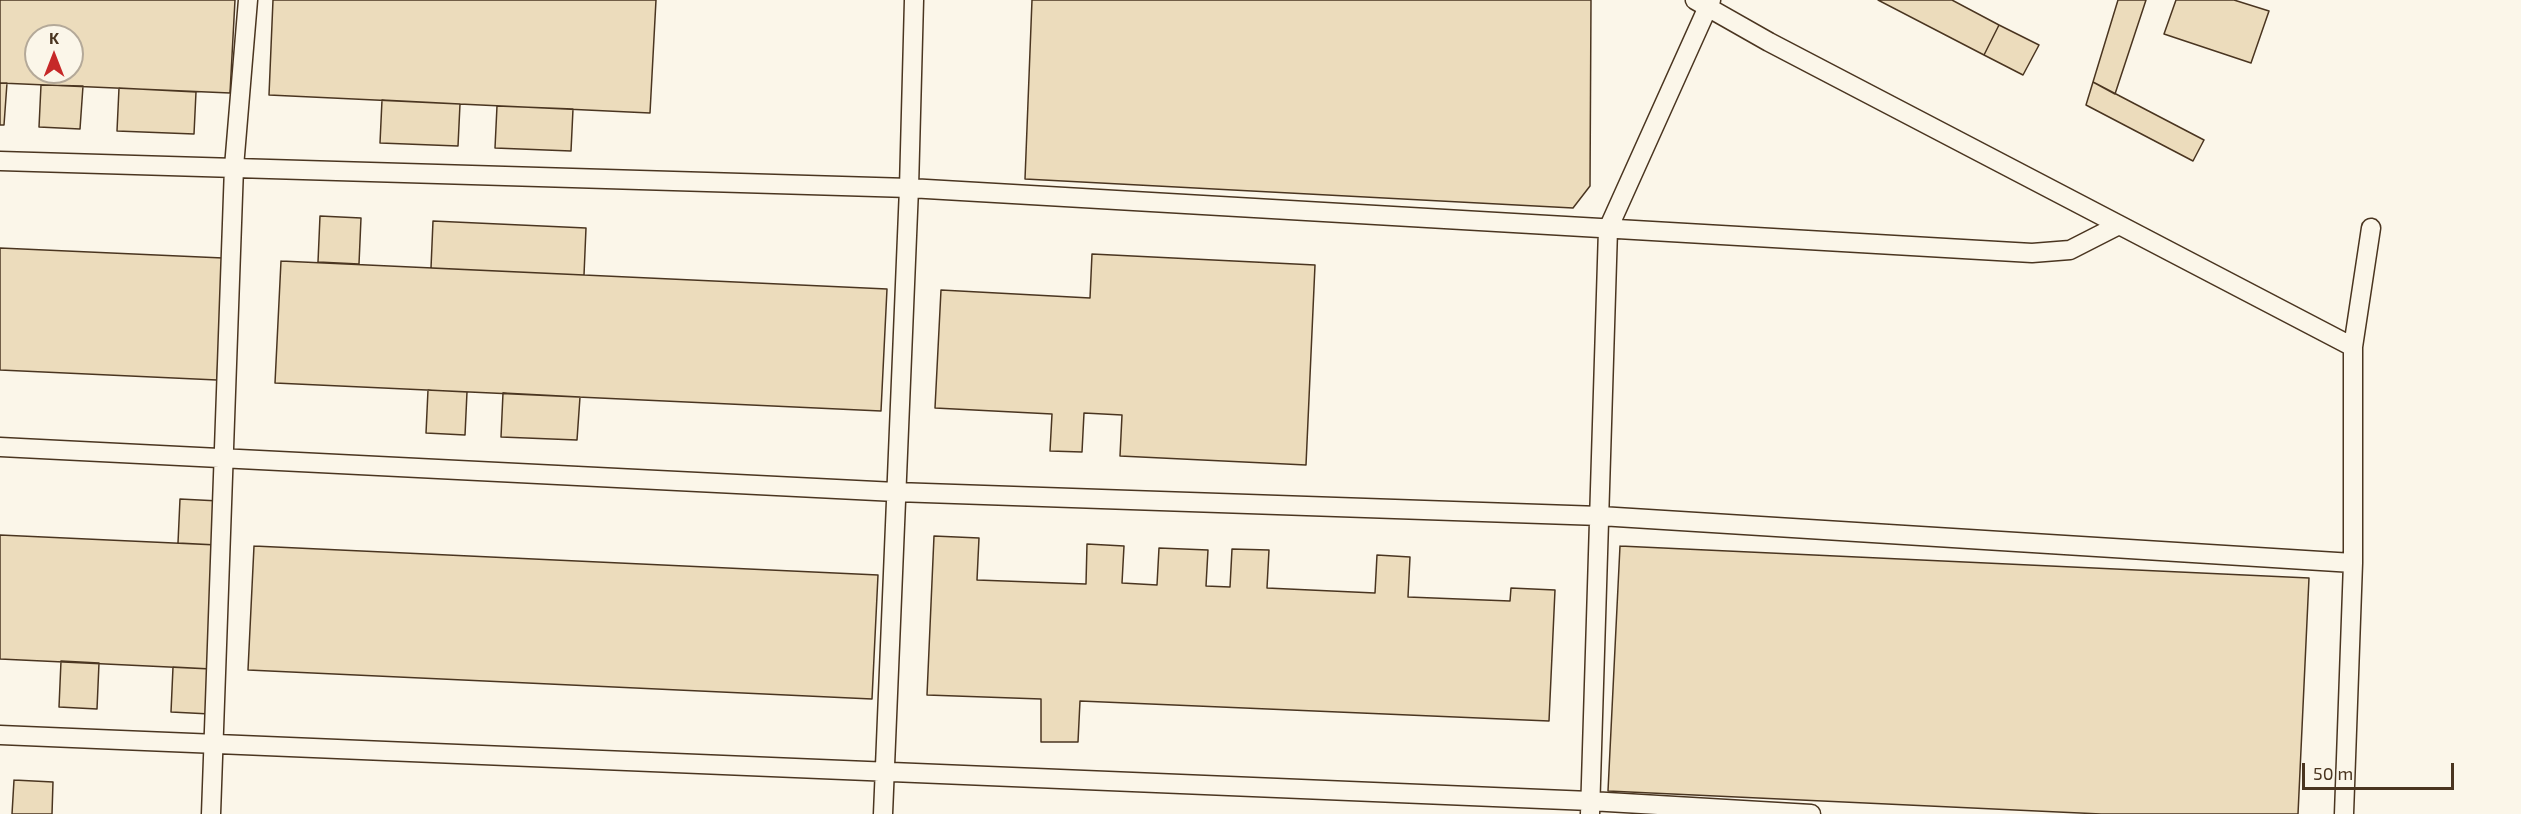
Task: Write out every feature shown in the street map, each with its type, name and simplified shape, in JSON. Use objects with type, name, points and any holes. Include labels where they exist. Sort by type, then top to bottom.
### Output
[{"type":"street","points":[[211,814],[234,167],[248,0]]},
{"type":"street","points":[[883,814],[909,188],[914,0]]},
{"type":"street","points":[[1590,807],[1608,229],[1704,2],[2119,225],[2353,347]]},
{"type":"street","points":[[0,162],[909,188],[2032,253],[2070,250],[2119,225]]},
{"type":"street","points":[[2344,814],[2353,563],[2353,347],[2371,228]]},
{"type":"street","points":[[0,447],[896,492],[1600,516],[2353,563]]},
{"type":"street","points":[[0,735],[885,772],[1590,807],[1810,814]]},
{"type":"building","points":[[0,0],[235,0],[230,93],[0,83]]},
{"type":"building","points":[[273,0],[656,0],[650,113],[269,95]]},
{"type":"building","points":[[1032,0],[1591,0],[1590,186],[1573,208],[1025,179]]},
{"type":"building","points":[[1878,0],[1952,0],[1999,25],[1984,55]]},
{"type":"building","points":[[2118,0],[2146,0],[2115,94],[2093,82]]},
{"type":"building","points":[[2176,0],[2234,0],[2269,11],[2251,63],[2164,34]]},
{"type":"building","points":[[1999,25],[2039,45],[2023,75],[1984,55]]},
{"type":"building","points":[[2093,82],[2204,140],[2193,161],[2086,105]]},
{"type":"building","points":[[0,83],[7,83],[4,125],[0,125]]},
{"type":"building","points":[[41,85],[83,86],[80,129],[39,127]]},
{"type":"building","points":[[119,88],[196,92],[194,134],[117,131]]},
{"type":"building","points":[[382,100],[460,104],[458,146],[380,143]]},
{"type":"building","points":[[497,106],[573,109],[571,151],[495,148]]},
{"type":"building","points":[[320,216],[361,218],[359,264],[318,262]]},
{"type":"building","points":[[433,221],[586,228],[584,275],[431,268]]},
{"type":"building","points":[[0,248],[223,258],[217,380],[0,370]]},
{"type":"building","points":[[1092,254],[1315,265],[1306,465],[1120,456],[1122,415],[1084,413],[1082,452],[1050,451],[1052,414],[935,408],[941,290],[1090,298]]},
{"type":"building","points":[[281,261],[887,289],[881,411],[275,383]]},
{"type":"building","points":[[428,390],[467,392],[465,435],[426,433]]},
{"type":"building","points":[[503,393],[580,397],[577,440],[501,437]]},
{"type":"building","points":[[180,499],[219,501],[217,545],[178,543]]},
{"type":"building","points":[[0,535],[217,545],[211,669],[0,659]]},
{"type":"building","points":[[934,536],[979,538],[977,580],[1086,584],[1087,544],[1124,546],[1122,583],[1157,585],[1159,548],[1208,550],[1206,586],[1230,587],[1232,549],[1269,550],[1267,588],[1375,593],[1377,555],[1410,557],[1408,597],[1510,601],[1511,588],[1555,590],[1549,721],[1080,701],[1078,742],[1041,742],[1041,699],[927,695]]},
{"type":"building","points":[[254,546],[878,575],[872,699],[248,670]]},
{"type":"building","points":[[1620,546],[2309,578],[2298,814],[2101,814],[1608,791]]},
{"type":"building","points":[[61,661],[99,663],[97,709],[59,707]]},
{"type":"building","points":[[173,667],[211,669],[210,714],[171,712]]},
{"type":"building","points":[[14,780],[53,782],[52,814],[12,814]]}]
